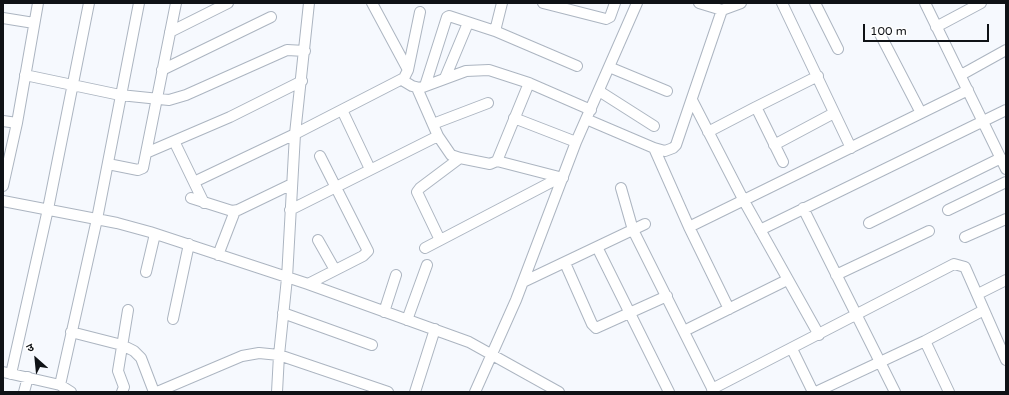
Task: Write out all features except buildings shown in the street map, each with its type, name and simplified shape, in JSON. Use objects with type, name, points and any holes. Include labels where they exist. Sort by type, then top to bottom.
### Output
[{"type":"street","points":[[3,186],[17,123],[38,3]]},
{"type":"street","points":[[71,392],[60,385],[7,373],[48,209],[89,3]]},
{"type":"street","points":[[60,385],[97,220],[120,94],[139,3]]},
{"type":"street","points":[[108,164],[141,170],[143,168],[176,3]]},
{"type":"street","points":[[170,32],[228,3]]},
{"type":"street","points":[[277,392],[279,355],[287,278],[295,134],[302,81],[309,3]]},
{"type":"street","points":[[372,3],[408,70]]},
{"type":"street","points":[[495,31],[502,3]]},
{"type":"street","points":[[543,3],[606,19],[610,17],[615,3]]},
{"type":"street","points":[[475,392],[523,282],[576,142],[637,3]]},
{"type":"street","points":[[699,3],[722,10],[741,3]]},
{"type":"street","points":[[782,3],[851,148]]},
{"type":"street","points":[[815,3],[838,49]]},
{"type":"street","points":[[925,3],[1006,169]]},
{"type":"street","points":[[936,27],[981,3]]},
{"type":"street","points":[[586,119],[654,148],[665,151],[673,148],[676,145],[692,100],[722,10]]},
{"type":"street","points":[[194,182],[295,134],[402,80],[408,70],[420,12]]},
{"type":"street","points":[[562,178],[497,161],[490,164],[451,155],[438,136],[421,87],[447,17],[450,16],[495,31],[577,66]]},
{"type":"street","points":[[162,70],[271,17]]},
{"type":"street","points":[[3,18],[34,23]]},
{"type":"street","points":[[445,78],[468,22]]},
{"type":"street","points":[[880,34],[921,113]]},
{"type":"street","points":[[25,75],[120,94],[169,100],[186,95],[287,50],[305,51]]},
{"type":"street","points":[[961,75],[1006,50]]},
{"type":"street","points":[[609,67],[667,91]]},
{"type":"street","points":[[402,80],[421,87],[466,71],[482,69],[529,83],[591,110]]},
{"type":"street","points":[[708,132],[818,76]]},
{"type":"street","points":[[146,153],[230,117],[302,81]]},
{"type":"street","points":[[497,161],[529,83]]},
{"type":"street","points":[[689,227],[968,90]]},
{"type":"street","points":[[599,92],[654,126]]},
{"type":"street","points":[[692,100],[744,201],[819,335]]},
{"type":"street","points":[[433,124],[488,103]]},
{"type":"street","points":[[756,107],[783,162]]},
{"type":"street","points":[[342,110],[370,169]]},
{"type":"street","points":[[760,230],[1006,110]]},
{"type":"street","points":[[774,145],[834,112]]},
{"type":"street","points":[[514,118],[576,142]]},
{"type":"street","points":[[3,121],[17,123]]},
{"type":"street","points":[[290,210],[438,136]]},
{"type":"street","points":[[174,141],[204,203]]},
{"type":"street","points":[[654,148],[689,227],[729,309]]},
{"type":"street","points":[[308,284],[363,256],[368,251],[320,156]]},
{"type":"street","points":[[440,240],[417,192],[420,188],[460,158]]},
{"type":"street","points":[[869,223],[1000,158]]},
{"type":"street","points":[[424,248],[562,178]]},
{"type":"street","points":[[948,210],[1006,182]]},
{"type":"street","points":[[191,198],[235,211],[292,184]]},
{"type":"street","points":[[621,188],[633,230],[713,390],[954,264],[965,267],[1006,360]]},
{"type":"street","points":[[3,201],[48,209],[155,234],[308,284],[469,342],[559,392]]},
{"type":"street","points":[[803,208],[894,392]]},
{"type":"street","points":[[218,255],[235,211]]},
{"type":"street","points":[[965,237],[1006,218]]},
{"type":"street","points":[[523,282],[645,224]]},
{"type":"street","points":[[836,275],[930,231]]},
{"type":"street","points":[[146,272],[155,234]]},
{"type":"street","points":[[318,240],[335,270]]},
{"type":"street","points":[[173,319],[189,244]]},
{"type":"street","points":[[597,247],[669,392]]},
{"type":"street","points":[[565,262],[594,327],[599,328],[667,296]]},
{"type":"street","points":[[407,320],[428,265]]},
{"type":"street","points":[[384,312],[396,275]]},
{"type":"street","points":[[684,331],[787,280]]},
{"type":"street","points":[[978,294],[1006,280]]},
{"type":"street","points":[[122,392],[124,387],[118,371],[128,310]]},
{"type":"street","points":[[792,349],[814,392],[925,341],[984,310]]},
{"type":"street","points":[[283,313],[372,345]]},
{"type":"street","points":[[415,392],[435,329]]},
{"type":"street","points":[[71,332],[122,345],[139,354],[154,392]]},
{"type":"street","points":[[925,341],[949,392]]},
{"type":"street","points":[[157,392],[248,354],[259,353],[279,355],[388,392]]},
{"type":"street","points":[[24,392],[28,377]]}]
